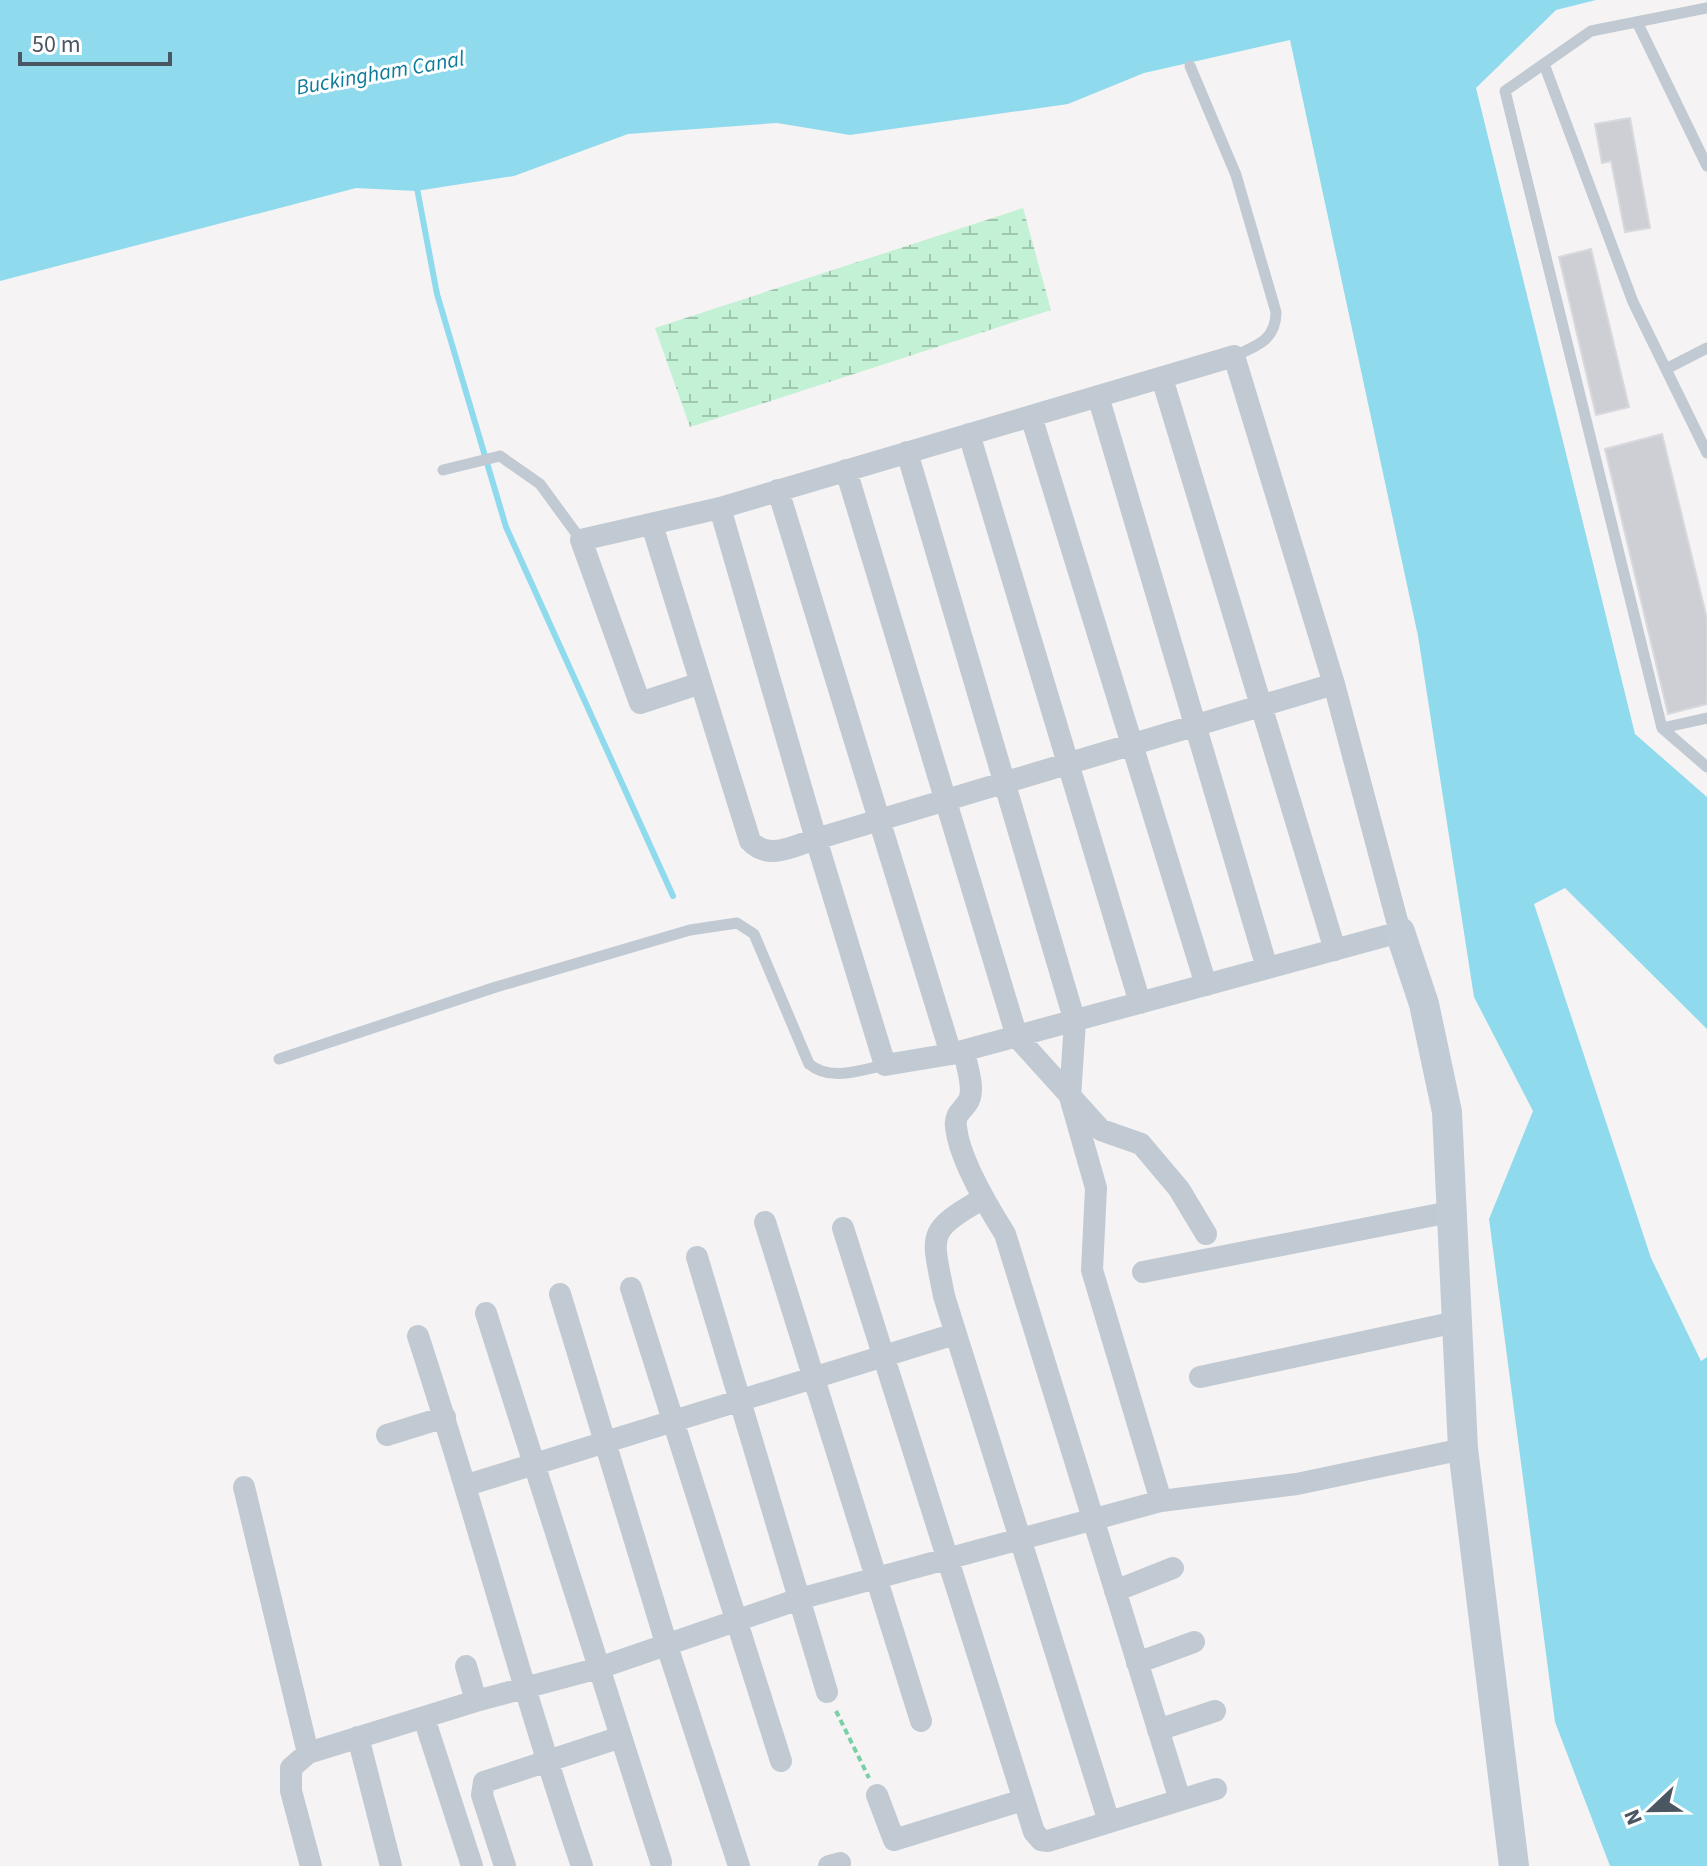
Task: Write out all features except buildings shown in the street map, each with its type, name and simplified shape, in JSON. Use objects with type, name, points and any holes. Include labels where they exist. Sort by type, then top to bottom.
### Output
[{"type":"street","points":[[701,683],[640,703],[581,540],[720,508],[1234,356],[1334,684],[1400,932],[1424,1004],[1447,1112],[1463,1449],[1514,1866]]},
{"type":"street","points":[[1162,378],[1335,950]]},
{"type":"street","points":[[1098,396],[1267,968]]},
{"type":"street","points":[[1031,416],[1206,985]]},
{"type":"street","points":[[969,434],[1140,1003]]},
{"type":"street","points":[[907,452],[1075,1022],[1070,1097],[1096,1188],[1092,1270],[1161,1501]]},
{"type":"street","points":[[846,470],[1017,1037],[1101,1130],[1141,1144],[1179,1189],[1206,1234]]},
{"type":"street","points":[[778,490],[879,820],[971,1090],[969,1102],[958,1112],[955,1126],[982,1199],[1005,1234],[1180,1800]]},
{"type":"street","points":[[720,508],[885,1065],[957,1053],[1400,932]]},
{"type":"street","points":[[652,525],[750,841],[759,850],[773,852],[1334,684]]},
{"type":"street","points":[[982,1199],[944,1221],[935,1238],[944,1296],[1109,1822]]},
{"type":"street","points":[[1143,1272],[1450,1212]]},
{"type":"street","points":[[765,1222],[921,1721]]},
{"type":"street","points":[[843,1228],[945,1559],[1034,1832],[1041,1840],[1048,1841],[1216,1789]]},
{"type":"street","points":[[697,1257],[827,1692]]},
{"type":"street","points":[[631,1288],[781,1761]]},
{"type":"street","points":[[560,1294],[667,1646],[739,1866]]},
{"type":"street","points":[[486,1313],[661,1862]]},
{"type":"street","points":[[1200,1377],[1456,1322]]},
{"type":"street","points":[[467,1485],[955,1334]]},
{"type":"street","points":[[418,1336],[467,1485],[523,1689],[582,1866]]},
{"type":"street","points":[[387,1435],[445,1417]]},
{"type":"street","points":[[311,1866],[291,1791],[291,1768],[308,1753],[476,1701],[599,1668],[799,1599],[1092,1519],[1161,1501],[1297,1484],[1463,1449]]},
{"type":"street","points":[[244,1487],[308,1753]]},
{"type":"street","points":[[1115,1591],[1173,1568]]},
{"type":"street","points":[[1137,1663],[1194,1642]]},
{"type":"street","points":[[466,1666],[476,1701]]},
{"type":"street","points":[[1158,1730],[1215,1711]]},
{"type":"street","points":[[424,1718],[471,1864],[503,1858],[482,1795],[484,1782],[621,1737]]},
{"type":"street","points":[[358,1737],[391,1866]]},
{"type":"street","points":[[877,1795],[894,1840],[1023,1800]]},
{"type":"lane","points":[[1707,8],[1591,31],[1505,91],[1662,728],[1707,767]]},
{"type":"lane","points":[[1637,22],[1707,166]]},
{"type":"lane","points":[[1544,64],[1616,258],[1707,453]]},
{"type":"lane","points":[[1190,66],[1236,175],[1276,312],[1276,325],[1270,336],[1262,344],[1234,356]]},
{"type":"lane","points":[[1666,369],[1707,348]]},
{"type":"lane","points":[[443,470],[500,456],[540,484],[581,540]]},
{"type":"lane","points":[[1662,728],[1707,718]]},
{"type":"lane","points":[[279,1059],[496,987],[690,930],[737,923],[754,934],[809,1064],[820,1073],[839,1074],[885,1065]]},
{"type":"path","points":[[827,1692],[877,1795]]},
{"type":"green space","points":[[1023,208],[1051,310],[690,427],[655,328]]},
{"type":"water","name":"Buckingham Canal","points":[[0,0],[1596,0],[1556,10],[1476,88],[1635,734],[1707,797],[1707,1029],[1565,888],[1534,904],[1651,1258],[1701,1361],[1707,1357],[1707,1866],[1610,1866],[1555,1722],[1489,1219],[1533,1111],[1474,997],[1418,636],[1290,40],[1144,73],[1068,104],[850,135],[777,123],[628,134],[514,176],[416,191],[356,188],[0,281]]},
{"type":"waterway","points":[[416,183],[437,294],[506,527],[673,896]]}]
